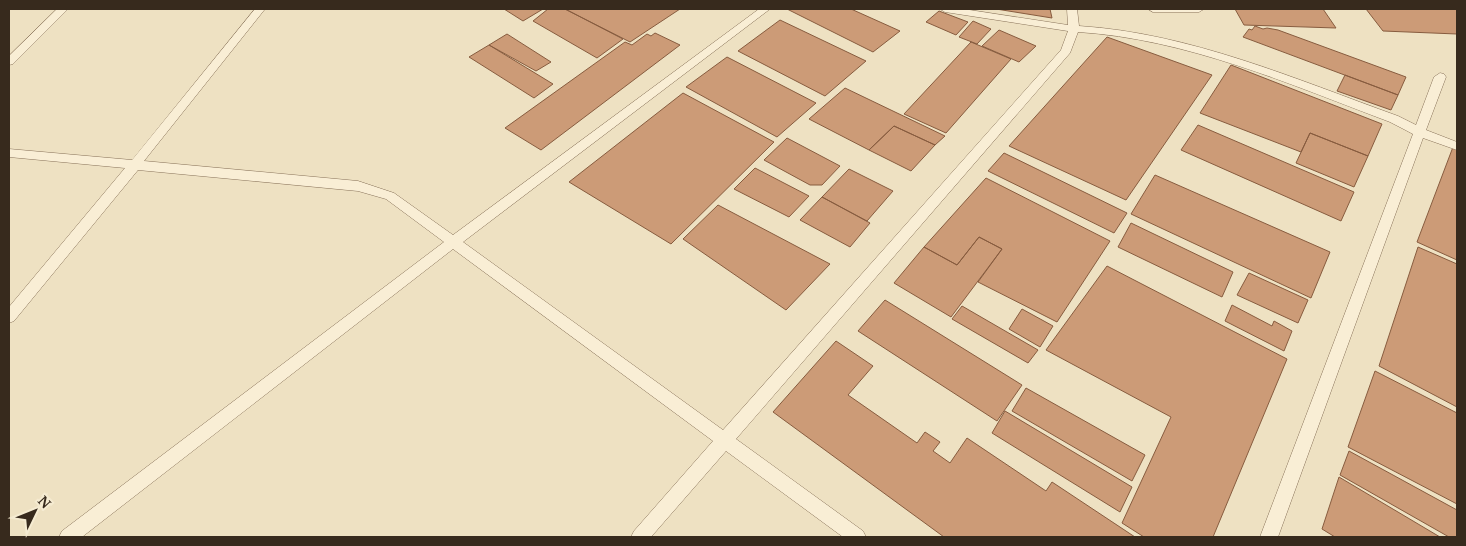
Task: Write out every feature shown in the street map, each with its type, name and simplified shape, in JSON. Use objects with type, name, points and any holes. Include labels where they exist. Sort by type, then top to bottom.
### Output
[{"type":"lane","points":[[9,62],[63,9]]},
{"type":"lane","points":[[9,317],[134,166],[260,9]]},
{"type":"lane","points":[[68,537],[455,241],[765,9]]},
{"type":"lane","points":[[945,9],[1074,30],[1105,31],[1216,54],[1394,119],[1420,132],[1457,146]]},
{"type":"lane","points":[[640,537],[1066,50],[1074,30],[1072,9]]},
{"type":"lane","points":[[1153,9],[1199,9]]},
{"type":"lane","points":[[1269,537],[1440,76]]},
{"type":"lane","points":[[9,153],[358,186],[390,196],[455,241],[724,441],[857,537]]},
{"type":"building","points":[[504,9],[543,9],[523,21]]},
{"type":"building","points":[[548,9],[565,9],[623,39],[597,58],[533,21]]},
{"type":"building","points":[[565,9],[680,9],[630,42]]},
{"type":"building","points":[[787,9],[851,9],[900,31],[873,52]]},
{"type":"building","points":[[996,9],[1050,9],[1052,18]]},
{"type":"building","points":[[1235,9],[1323,9],[1336,28],[1244,25]]},
{"type":"building","points":[[1366,9],[1457,9],[1457,34],[1383,31]]},
{"type":"building","points":[[939,11],[968,22],[956,35],[926,22]]},
{"type":"building","points":[[780,20],[866,61],[825,96],[738,51]]},
{"type":"building","points":[[973,21],[991,29],[977,44],[959,37]]},
{"type":"building","points":[[1255,26],[1263,29],[1278,30],[1406,77],[1398,95],[1243,37],[1249,29],[1252,30]]},
{"type":"building","points":[[999,30],[1036,46],[1019,62],[982,46]]},
{"type":"building","points":[[655,33],[680,45],[541,150],[505,128],[625,42],[632,45],[647,34],[651,36]]},
{"type":"building","points":[[507,34],[551,62],[536,71],[489,45]]},
{"type":"building","points":[[1107,37],[1212,75],[1126,200],[1009,146]]},
{"type":"building","points":[[971,42],[1011,59],[946,133],[904,114]]},
{"type":"building","points":[[489,45],[553,84],[534,98],[469,57]]},
{"type":"building","points":[[727,57],[816,103],[777,137],[686,87]]},
{"type":"building","points":[[1231,65],[1382,124],[1368,156],[1310,133],[1301,152],[1200,113]]},
{"type":"building","points":[[1345,75],[1398,95],[1391,110],[1337,91]]},
{"type":"building","points":[[845,88],[945,136],[935,145],[894,126],[869,150],[809,119]]},
{"type":"building","points":[[683,93],[774,142],[671,244],[569,182]]},
{"type":"building","points":[[1198,125],[1354,192],[1341,221],[1181,150]]},
{"type":"building","points":[[894,126],[935,145],[911,171],[869,150]]},
{"type":"building","points":[[1310,133],[1368,156],[1354,187],[1296,163]]},
{"type":"building","points":[[787,138],[840,166],[822,185],[810,185],[764,160]]},
{"type":"building","points":[[1453,147],[1457,149],[1457,260],[1417,242]]},
{"type":"building","points":[[1004,153],[1127,213],[1114,233],[988,171]]},
{"type":"building","points":[[755,168],[809,196],[789,217],[734,189]]},
{"type":"building","points":[[849,169],[893,191],[867,221],[822,197]]},
{"type":"building","points":[[1155,175],[1330,252],[1311,298],[1131,214]]},
{"type":"building","points":[[986,178],[1110,241],[1057,322],[978,282],[1002,249],[979,237],[957,265],[924,247]]},
{"type":"building","points":[[822,197],[870,223],[850,247],[800,220]]},
{"type":"building","points":[[718,205],[830,264],[786,310],[683,239]]},
{"type":"building","points":[[1131,223],[1233,272],[1222,297],[1118,247]]},
{"type":"building","points":[[979,237],[1002,249],[951,317],[894,283],[924,247],[957,265]]},
{"type":"building","points":[[1418,247],[1457,264],[1457,407],[1379,366]]},
{"type":"building","points":[[1107,266],[1287,359],[1213,537],[1144,537],[1122,523],[1171,417],[1046,350]]},
{"type":"building","points":[[1249,273],[1308,300],[1298,323],[1237,295]]},
{"type":"building","points":[[885,300],[1022,385],[997,421],[858,331]]},
{"type":"building","points":[[1232,305],[1272,326],[1274,321],[1292,331],[1284,351],[1225,321]]},
{"type":"building","points":[[962,306],[1038,350],[1028,363],[952,319]]},
{"type":"building","points":[[1022,309],[1053,326],[1040,347],[1009,329]]},
{"type":"building","points":[[836,341],[873,366],[848,395],[917,443],[925,432],[940,442],[933,451],[950,463],[967,438],[1046,491],[1052,482],[1135,537],[944,537],[773,412]]},
{"type":"building","points":[[1375,371],[1457,413],[1457,504],[1348,447]]},
{"type":"building","points":[[1026,388],[1145,455],[1132,481],[1012,411]]},
{"type":"building","points":[[1005,411],[1132,487],[1120,512],[992,433]]},
{"type":"building","points":[[1349,451],[1457,510],[1457,537],[1449,537],[1340,475]]},
{"type":"building","points":[[1339,477],[1440,537],[1335,537],[1322,529]]}]
